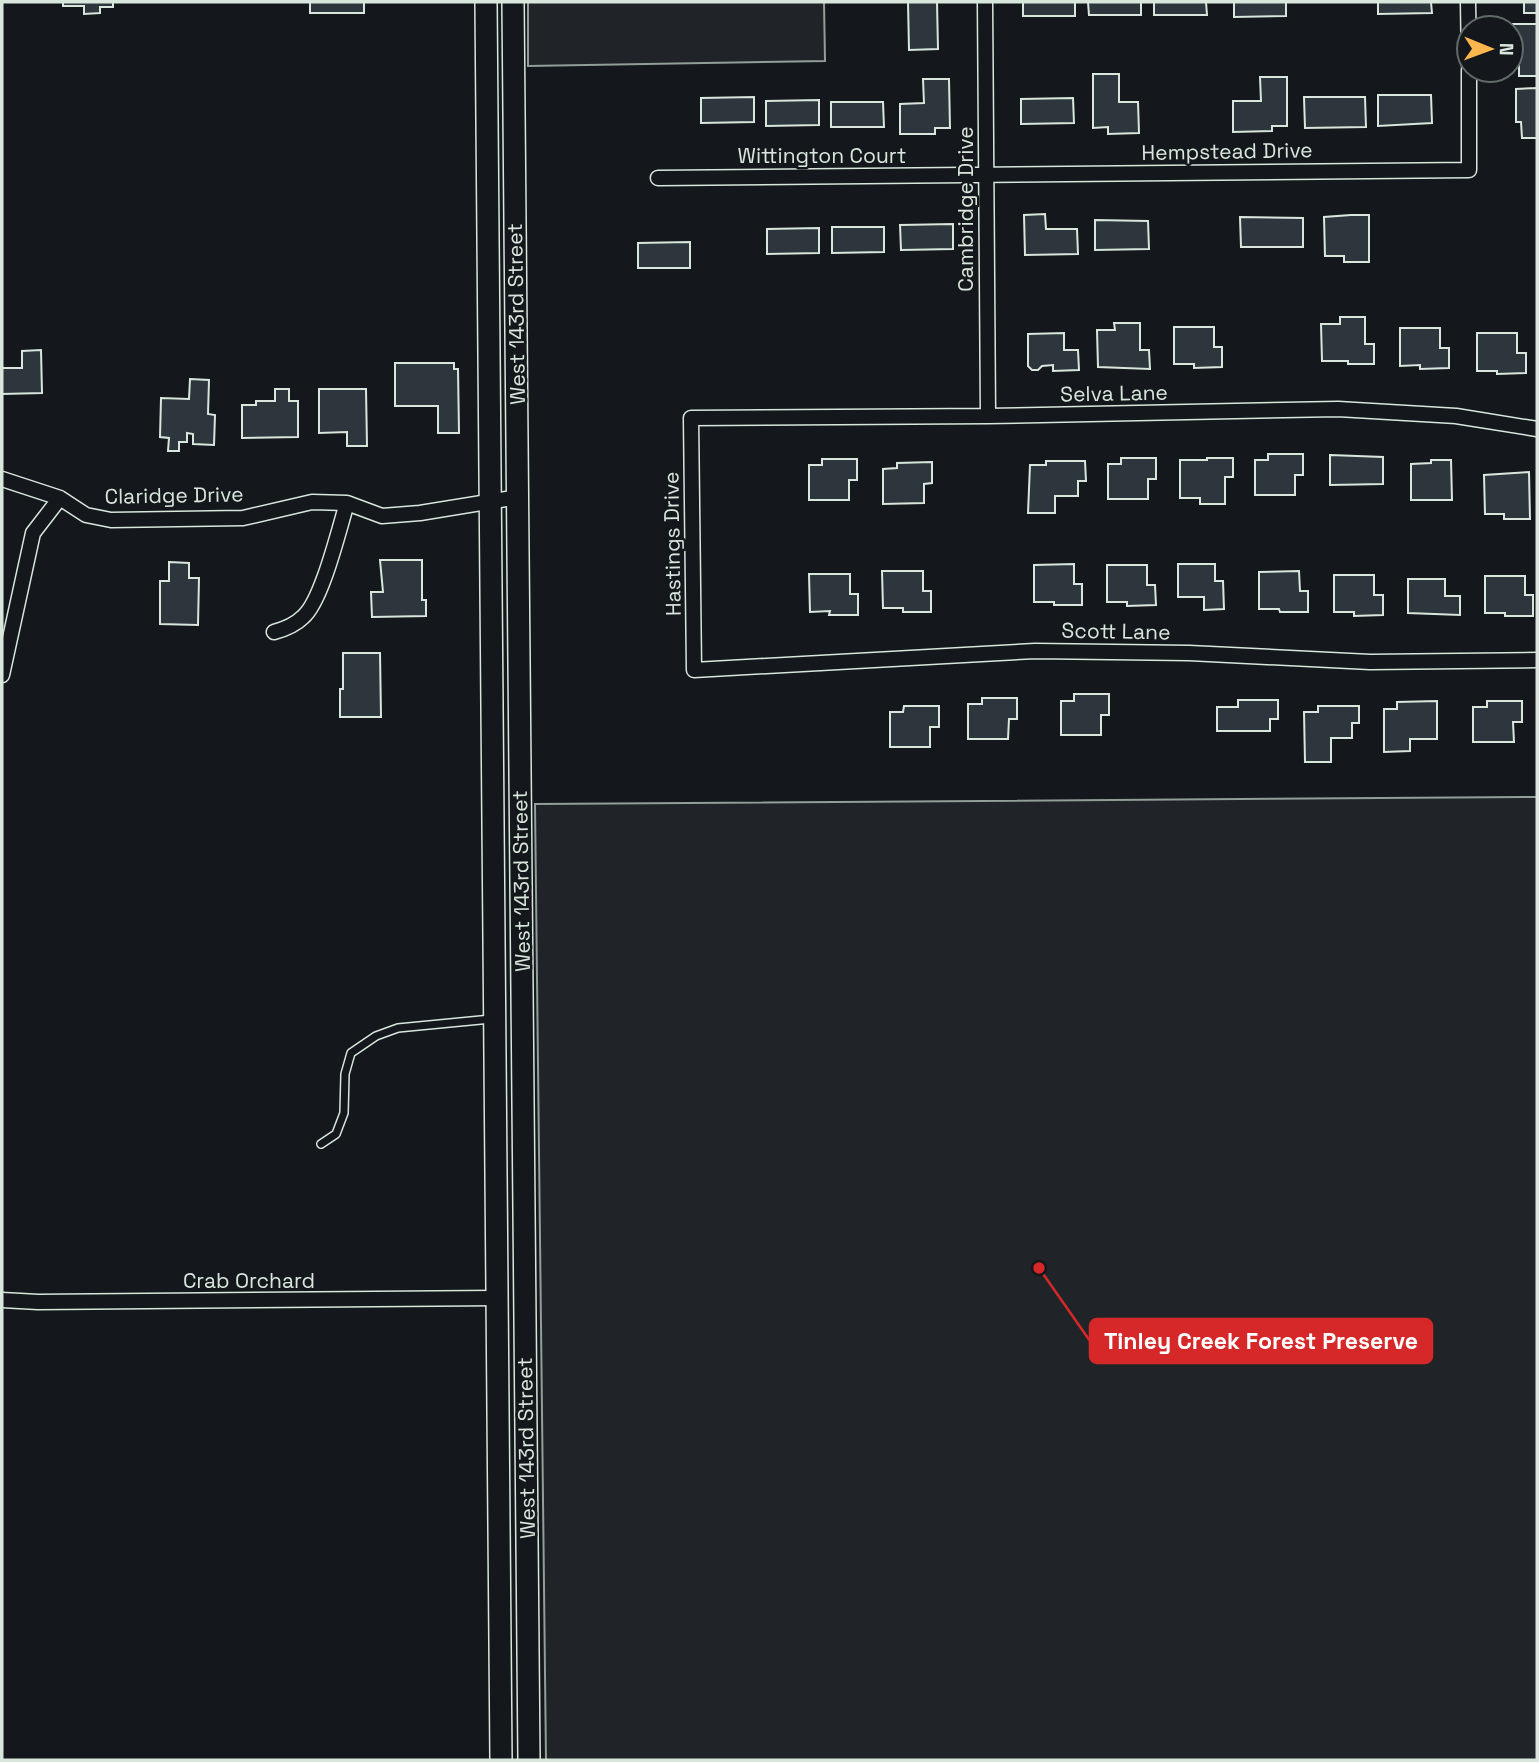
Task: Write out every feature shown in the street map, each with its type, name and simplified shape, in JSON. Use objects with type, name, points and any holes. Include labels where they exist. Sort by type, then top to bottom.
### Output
[{"type":"main road","name":"West 143rd Street","points":[[486,2],[501,1760]]},
{"type":"main road","name":"West 143rd Street","points":[[513,2],[529,1760]]},
{"type":"street","name":"Cambridge Drive","points":[[985,2],[988,416]]},
{"type":"street","name":"Hempstead Drive","points":[[986,175],[1469,170],[1469,84]]},
{"type":"street","name":"Wittington Court","points":[[658,178],[986,175]]},
{"type":"street","name":"Selva Lane","points":[[691,418],[1384,410],[1456,416],[1537,429]]},
{"type":"street","name":"Hastings Drive","points":[[691,418],[694,670]]},
{"type":"street","name":"Claridge Drive","points":[[2,479],[60,498],[86,515],[111,520],[243,518],[312,502],[347,503],[382,516],[420,513],[518,497]]},
{"type":"street","points":[[2,675],[33,533],[60,498]]},
{"type":"street","points":[[274,632],[288,628],[306,616],[319,591],[347,503]]},
{"type":"street","name":"Scott Lane","points":[[694,670],[1035,652],[1189,653],[1370,662],[1537,660]]},
{"type":"street","name":"Crab Orchard","points":[[2,1300],[38,1302],[497,1298]]},
{"type":"lane","points":[[321,1143],[336,1134],[344,1113],[345,1074],[351,1053],[376,1036],[398,1028],[495,1019]]},
{"type":"shaded area","points":[[528,2],[824,2],[825,61],[528,66]]},
{"type":"shaded area","points":[[1537,797],[1537,1760],[546,1760],[535,804]]},
{"type":"building","points":[[63,2],[113,2],[113,7],[100,7],[100,13],[84,14],[84,6],[63,6]]},
{"type":"building","points":[[310,2],[364,2],[364,13],[310,13]]},
{"type":"building","points":[[908,2],[937,2],[938,49],[909,50]]},
{"type":"building","points":[[1023,2],[1075,2],[1075,16],[1023,16]]},
{"type":"building","points":[[1088,2],[1141,2],[1141,15],[1089,15]]},
{"type":"building","points":[[1154,2],[1206,2],[1207,15],[1154,15]]},
{"type":"building","points":[[1234,2],[1286,2],[1286,16],[1234,17]]},
{"type":"building","points":[[1378,2],[1431,2],[1432,13],[1378,14]]},
{"type":"building","points":[[1524,2],[1537,2],[1537,13],[1524,13]]},
{"type":"building","points":[[1525,24],[1537,24],[1537,76],[1525,76]]},
{"type":"building","points":[[1093,74],[1119,74],[1119,102],[1138,102],[1139,133],[1108,134],[1108,127],[1093,128]]},
{"type":"building","points":[[1260,77],[1287,77],[1287,126],[1272,126],[1272,131],[1233,132],[1233,101],[1261,101]]},
{"type":"building","points":[[923,79],[949,79],[950,128],[935,128],[935,134],[900,134],[900,104],[924,103]]},
{"type":"building","points":[[1537,88],[1537,138],[1522,138],[1521,122],[1516,122],[1516,89]]},
{"type":"building","points":[[1378,95],[1431,95],[1432,123],[1378,126]]},
{"type":"building","points":[[754,97],[754,122],[701,123],[701,98]]},
{"type":"building","points":[[1304,97],[1365,97],[1366,127],[1305,128]]},
{"type":"building","points":[[1073,98],[1074,123],[1021,124],[1021,99]]},
{"type":"building","points":[[819,100],[819,125],[766,126],[766,101]]},
{"type":"building","points":[[831,102],[883,102],[884,127],[831,127]]},
{"type":"building","points":[[1045,214],[1046,229],[1077,229],[1078,254],[1025,255],[1024,215]]},
{"type":"building","points":[[1369,215],[1369,262],[1344,262],[1344,256],[1325,256],[1324,217]]},
{"type":"building","points":[[1240,217],[1303,218],[1303,247],[1241,247]]},
{"type":"building","points":[[1095,220],[1148,221],[1149,249],[1095,250]]},
{"type":"building","points":[[953,224],[953,249],[901,250],[900,225]]},
{"type":"building","points":[[832,227],[884,227],[884,252],[832,253]]},
{"type":"building","points":[[819,228],[819,253],[767,254],[767,229]]},
{"type":"building","points":[[690,242],[690,268],[638,268],[638,243]]},
{"type":"building","points":[[1340,317],[1365,317],[1365,344],[1374,344],[1374,364],[1322,361],[1321,324],[1340,324]]},
{"type":"building","points":[[1114,323],[1140,323],[1140,350],[1149,350],[1150,369],[1098,367],[1097,330],[1115,330]]},
{"type":"building","points":[[1174,327],[1214,327],[1214,347],[1222,347],[1222,367],[1194,368],[1194,364],[1174,364]]},
{"type":"building","points":[[1400,328],[1440,328],[1440,348],[1449,348],[1449,368],[1420,369],[1420,365],[1400,366]]},
{"type":"building","points":[[1064,333],[1064,350],[1078,350],[1079,370],[1053,371],[1053,365],[1032,370],[1028,366],[1028,334]]},
{"type":"building","points":[[1477,333],[1517,333],[1517,353],[1526,353],[1526,373],[1497,374],[1497,371],[1477,371]]},
{"type":"building","points":[[41,350],[42,393],[2,394],[2,368],[22,368],[22,351]]},
{"type":"building","points":[[395,363],[454,363],[454,369],[458,369],[459,433],[438,433],[438,406],[395,406]]},
{"type":"building","points":[[190,379],[209,380],[208,414],[215,415],[214,445],[193,444],[193,434],[187,433],[187,442],[179,442],[179,451],[168,451],[169,438],[160,437],[161,398],[189,399]]},
{"type":"building","points":[[275,389],[289,389],[289,401],[298,401],[298,437],[242,438],[242,405],[256,405],[256,401],[275,401]]},
{"type":"building","points":[[319,389],[366,389],[367,446],[347,446],[347,432],[319,433]]},
{"type":"building","points":[[1268,454],[1303,454],[1303,475],[1295,475],[1295,495],[1255,495],[1255,460],[1268,460]]},
{"type":"building","points":[[1330,455],[1383,457],[1383,484],[1330,485]]},
{"type":"building","points":[[1121,458],[1156,458],[1156,479],[1148,479],[1148,499],[1108,499],[1108,464],[1121,464]]},
{"type":"building","points":[[1233,458],[1233,477],[1225,477],[1225,504],[1200,504],[1200,498],[1180,498],[1180,460]]},
{"type":"building","points":[[822,459],[857,459],[857,480],[849,480],[849,500],[809,500],[809,465],[822,465]]},
{"type":"building","points":[[1431,460],[1451,460],[1452,500],[1411,500],[1411,464],[1431,463]]},
{"type":"building","points":[[1046,461],[1085,461],[1086,481],[1078,481],[1078,496],[1055,496],[1055,513],[1028,513],[1030,465],[1046,465]]},
{"type":"building","points":[[932,462],[932,483],[924,484],[924,503],[883,504],[883,469],[897,468],[897,463]]},
{"type":"building","points":[[1529,472],[1530,519],[1504,519],[1504,514],[1485,514],[1484,475]]},
{"type":"building","points":[[380,560],[422,560],[422,600],[426,600],[426,616],[372,617],[371,592],[383,592]]},
{"type":"building","points":[[169,562],[189,563],[189,578],[199,578],[198,625],[160,624],[160,581],[169,581]]},
{"type":"building","points":[[1074,564],[1074,584],[1082,584],[1082,605],[1034,602],[1034,565]]},
{"type":"building","points":[[1178,564],[1215,564],[1215,581],[1223,581],[1224,609],[1204,610],[1204,597],[1178,597]]},
{"type":"building","points":[[1107,565],[1147,565],[1147,585],[1155,585],[1156,605],[1127,606],[1127,602],[1107,602]]},
{"type":"building","points":[[882,571],[923,571],[923,591],[931,591],[931,612],[903,612],[903,608],[883,608]]},
{"type":"building","points":[[1299,571],[1300,591],[1308,591],[1308,612],[1259,609],[1259,572]]},
{"type":"building","points":[[809,574],[850,574],[850,594],[858,594],[858,615],[829,615],[830,611],[810,612]]},
{"type":"building","points":[[1334,575],[1374,575],[1374,595],[1383,595],[1383,615],[1354,616],[1354,612],[1334,612]]},
{"type":"building","points":[[1485,576],[1525,576],[1525,595],[1533,595],[1533,616],[1485,613]]},
{"type":"building","points":[[1408,579],[1445,579],[1445,596],[1460,596],[1460,615],[1408,613]]},
{"type":"building","points":[[343,653],[380,653],[381,717],[340,717]]},
{"type":"building","points":[[1074,694],[1109,694],[1109,715],[1101,715],[1101,735],[1061,735],[1061,701],[1074,701]]},
{"type":"building","points":[[982,698],[1017,698],[1017,719],[1009,719],[1008,739],[968,739],[968,704],[982,704]]},
{"type":"building","points":[[1238,700],[1278,700],[1278,719],[1270,719],[1270,731],[1217,731],[1217,707],[1238,707]]},
{"type":"building","points":[[1437,701],[1437,739],[1410,739],[1410,751],[1384,752],[1384,709],[1397,709],[1397,702]]},
{"type":"building","points":[[1487,701],[1522,701],[1522,722],[1513,722],[1514,742],[1473,742],[1473,707],[1487,707]]},
{"type":"building","points":[[904,706],[939,706],[939,727],[930,727],[930,747],[890,747],[890,712],[903,712]]},
{"type":"building","points":[[1318,706],[1359,706],[1359,723],[1352,723],[1352,738],[1331,738],[1331,762],[1305,762],[1304,712],[1318,712]]},
{"type":"place","name":"Tinley Creek Forest Preserve","points":[[1039,1268]]}]
